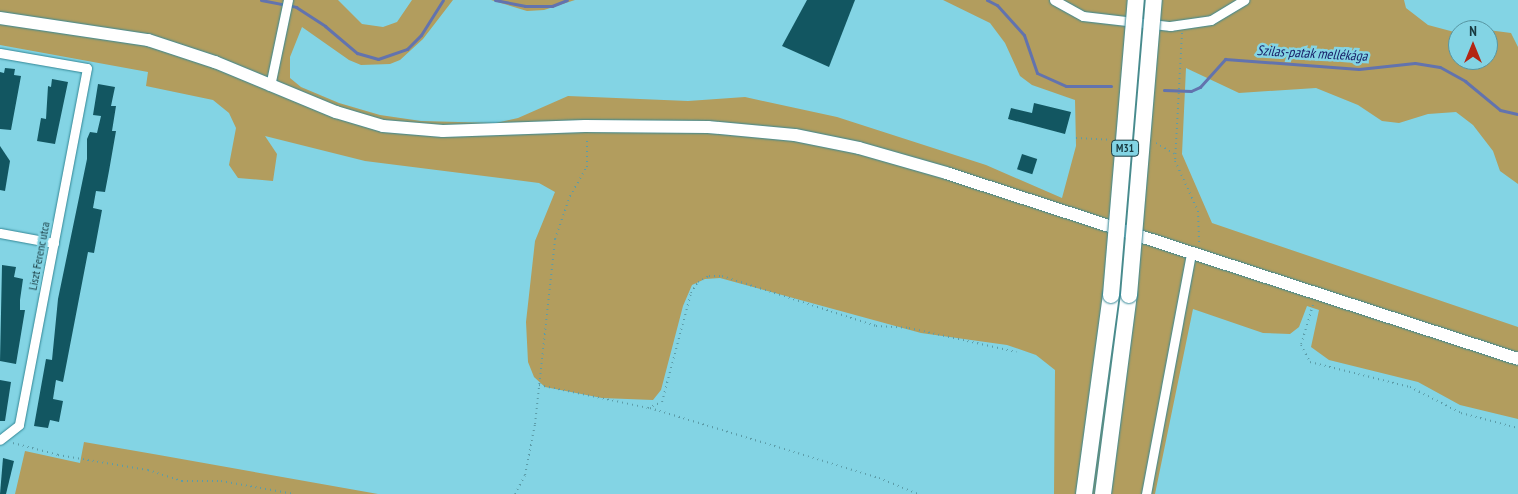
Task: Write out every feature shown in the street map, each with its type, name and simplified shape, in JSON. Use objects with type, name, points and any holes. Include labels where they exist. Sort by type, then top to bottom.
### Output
[{"type":"highway","name":"M31","points":[[1084,494],[1111,296],[1136,0]]},
{"type":"highway","name":"M31","points":[[1103,494],[1129,295],[1154,0]]},
{"type":"main road","points":[[0,18],[148,40],[215,62],[270,86],[359,120],[400,128],[443,131],[586,126],[708,127],[795,135],[851,146],[946,173],[1518,359]]},
{"type":"street","points":[[270,86],[288,0]]},
{"type":"street","points":[[1054,0],[1083,16],[1116,22],[1183,25],[1211,20],[1244,0]]},
{"type":"street","name":"Liszt Ferenc utca","points":[[0,53],[86,68],[19,425],[1,440]]},
{"type":"street","points":[[0,233],[54,243]]},
{"type":"street","points":[[1146,494],[1194,254]]},
{"type":"path","points":[[1183,25],[1175,161],[1198,211],[1194,254]]},
{"type":"path","points":[[516,494],[525,475],[539,385],[555,239],[570,196],[587,166],[586,126]]},
{"type":"path","points":[[648,408],[662,402],[666,396],[691,294],[698,282],[709,276],[722,276],[876,326],[909,328],[1016,352]]},
{"type":"path","points":[[1317,294],[1301,346],[1310,362],[1410,387],[1461,413],[1518,428]]},
{"type":"path","points":[[539,385],[648,408],[878,478],[918,494]]},
{"type":"path","points":[[1,440],[58,455],[148,470],[182,481],[221,481],[294,494]]},
{"type":"shaded area","points":[[0,0],[338,0],[362,24],[383,27],[397,22],[412,0],[453,0],[423,39],[400,60],[390,64],[361,65],[349,60],[302,27],[290,57],[290,78],[301,87],[339,103],[380,115],[421,121],[496,123],[518,118],[568,96],[688,101],[745,97],[837,117],[986,165],[1062,198],[1076,146],[1075,100],[1032,85],[1020,76],[1005,43],[990,23],[943,0],[1404,0],[1406,8],[1428,25],[1448,30],[1448,70],[1498,70],[1498,31],[1511,33],[1518,47],[1518,184],[1500,171],[1493,151],[1473,125],[1456,112],[1428,114],[1399,123],[1382,121],[1358,105],[1316,88],[1239,93],[1186,68],[1182,154],[1212,223],[1518,327],[1518,419],[1460,405],[1418,382],[1329,360],[1311,347],[1319,310],[1307,306],[1299,327],[1290,334],[1263,333],[1193,309],[1155,494],[1054,494],[1055,370],[1036,355],[1007,345],[921,333],[720,278],[705,279],[692,285],[683,306],[661,390],[653,400],[602,398],[545,387],[534,377],[528,362],[526,322],[535,241],[555,192],[539,183],[365,161],[265,136],[277,154],[273,181],[238,178],[229,165],[236,128],[229,113],[213,100],[146,86],[148,72],[0,45]]},
{"type":"shaded area","points":[[491,0],[575,0],[544,10],[527,11]]},
{"type":"shaded area","points":[[84,442],[378,494],[15,494],[25,451],[80,463]]},
{"type":"building","points":[[807,0],[855,0],[829,67],[782,46]]},
{"type":"building","points":[[5,68],[15,69],[14,75],[21,76],[11,130],[0,129],[0,72],[4,73]]},
{"type":"building","points":[[52,79],[68,82],[55,144],[37,141],[41,118],[46,119],[48,86],[51,87]]},
{"type":"building","points":[[98,84],[115,87],[111,106],[116,106],[112,131],[116,131],[105,192],[96,191],[93,208],[102,210],[94,253],[88,252],[63,382],[56,380],[53,399],[63,401],[59,422],[50,420],[48,428],[34,426],[46,359],[52,360],[58,299],[87,159],[87,139],[90,132],[97,133],[101,116],[93,115]]},
{"type":"building","points":[[1034,103],[1071,112],[1065,134],[1008,119],[1011,108],[1032,113]]},
{"type":"building","points":[[0,146],[10,161],[5,191],[0,190]]},
{"type":"building","points":[[1022,154],[1037,159],[1032,174],[1017,169]]},
{"type":"building","points":[[2,265],[16,267],[14,277],[23,279],[20,310],[25,310],[16,364],[0,361]]},
{"type":"building","points":[[0,380],[11,382],[5,421],[0,421]]},
{"type":"building","points":[[3,458],[14,461],[6,494],[0,494]]},
{"type":"waterway","name":"Szilas-patak mellékága","points":[[261,0],[296,7],[325,26],[357,53],[378,59],[407,49],[421,35],[443,0]]},
{"type":"waterway","name":"Szilas-patak mellékága","points":[[495,0],[525,6],[552,6],[567,0]]},
{"type":"waterway","name":"Szilas-patak mellékága","points":[[987,0],[997,5],[1024,35],[1037,73],[1066,86],[1111,86]]},
{"type":"waterway","name":"Szilas-patak mellékága","points":[[1164,90],[1191,91],[1200,87],[1225,59],[1359,69],[1415,63],[1440,67],[1465,81],[1500,110],[1518,114]]}]
